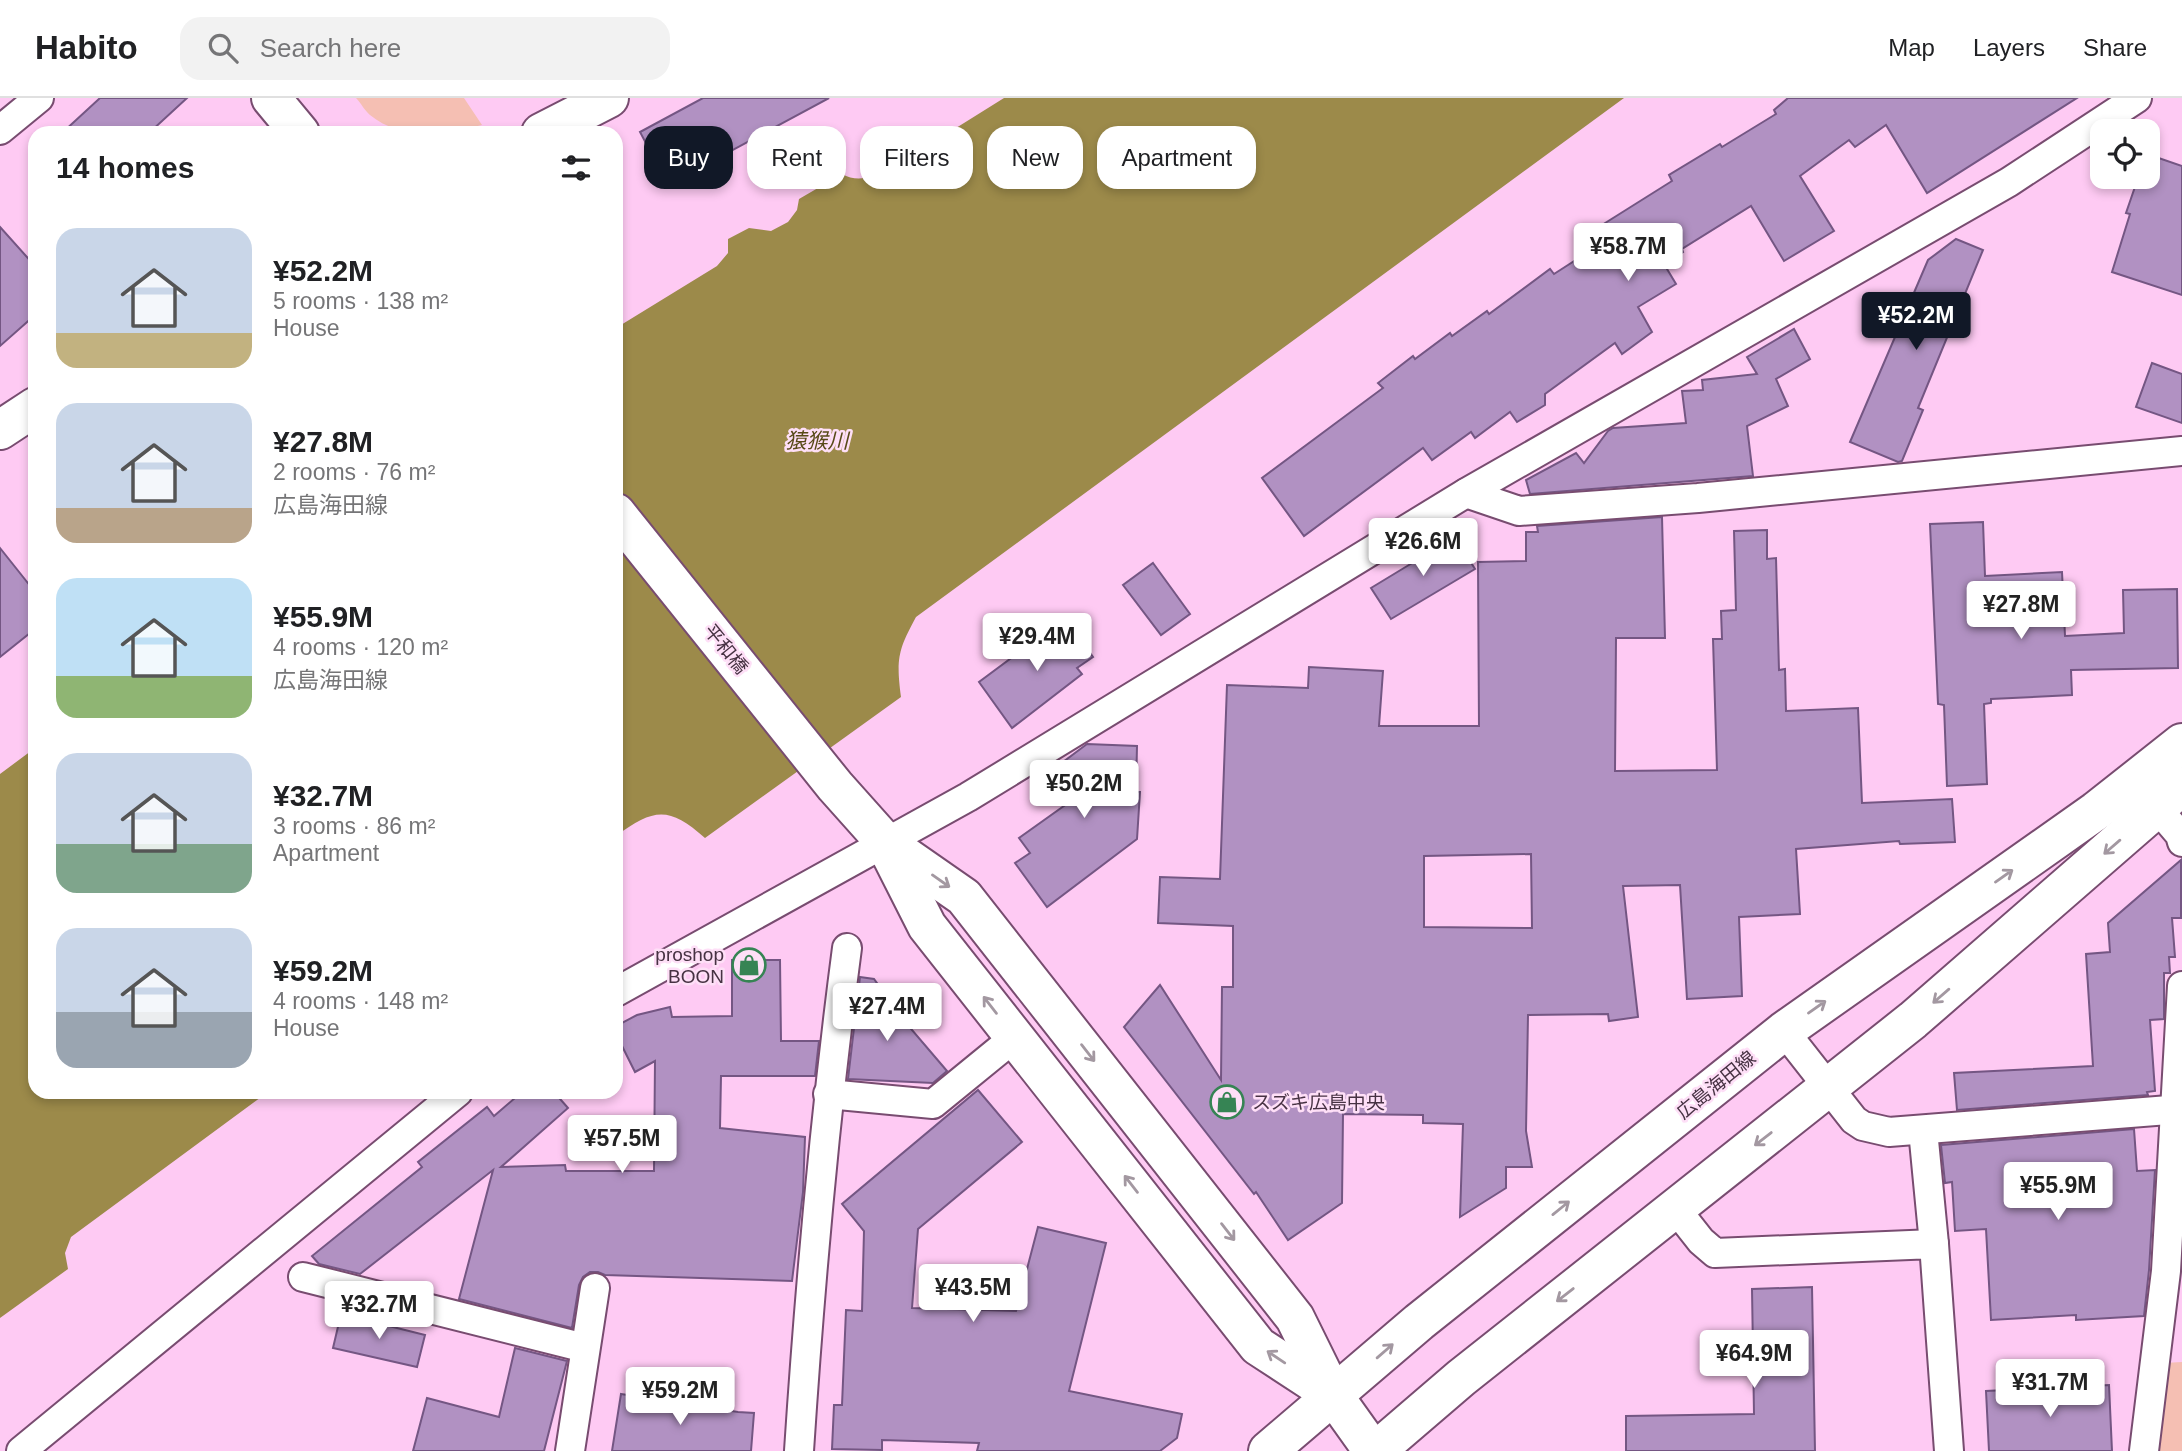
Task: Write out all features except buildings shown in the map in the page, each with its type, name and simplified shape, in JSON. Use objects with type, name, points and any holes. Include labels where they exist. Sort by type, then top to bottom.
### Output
[{"type":"main road","points":[[271,98],[294,126]]},
{"type":"main road","points":[[555,126],[609,98]]},
{"type":"main road","points":[[0,430],[28,412]]},
{"type":"main road","name":"平和橋","points":[[623,522],[835,786],[885,842]]},
{"type":"main road","name":"広島海田線","points":[[1374,1451],[1461,1378],[1913,1020],[2158,792],[2182,743]]},
{"type":"main road","name":"広島海田線","points":[[1268,1451],[1419,1322],[1784,1031],[2158,792]]},
{"type":"main road","points":[[885,842],[927,926],[1258,1346],[1333,1395]]},
{"type":"main road","points":[[885,842],[964,897],[1295,1318],[1333,1395],[1374,1451]]},
{"type":"street","points":[[0,130],[39,98]]},
{"type":"street","points":[[623,988],[968,797],[1466,493],[2009,182],[2137,98]]},
{"type":"street","points":[[1466,493],[1519,511],[1698,498],[2182,451]]},
{"type":"street","points":[[2158,792],[2182,842]]},
{"type":"street","points":[[799,1451],[810,1286],[828,1094],[847,948]]},
{"type":"street","points":[[2144,1451],[2174,1271],[2182,986]]},
{"type":"street","points":[[1784,1031],[1854,1120],[1889,1132],[2179,1109]]},
{"type":"street","points":[[828,1094],[933,1104],[1015,1037]]},
{"type":"street","points":[[21,1451],[448,1099]]},
{"type":"street","points":[[1923,1130],[1949,1451]]},
{"type":"street","points":[[1675,1208],[1701,1241],[1715,1253],[1934,1244]]},
{"type":"street","points":[[303,1277],[586,1348]]},
{"type":"street","points":[[570,1451],[595,1288]]},
{"type":"shaded area","points":[[356,98],[464,98],[482,125],[389,126],[368,113]]},
{"type":"shaded area","points":[[2182,1362],[2182,1451],[2153,1451],[2164,1363]]},
{"type":"water","name":"猿猴川","points":[[1004,98],[1624,98],[916,617],[900,655],[901,697],[705,838],[681,820],[661,814],[641,820],[623,831],[623,324],[717,266],[728,253],[728,239],[749,228],[771,231],[788,222],[797,210],[799,199],[816,189],[846,189],[846,176],[859,178],[860,189],[973,189],[973,126],[959,126]]},
{"type":"water","points":[[28,753],[28,1099],[258,1099],[71,1237],[65,1253],[68,1269],[0,1318],[0,774]]},
{"type":"place","name":"proshop BOON","points":[[749,965]]},
{"type":"place","name":"スズキ広島中央","points":[[1227,1102]]}]
